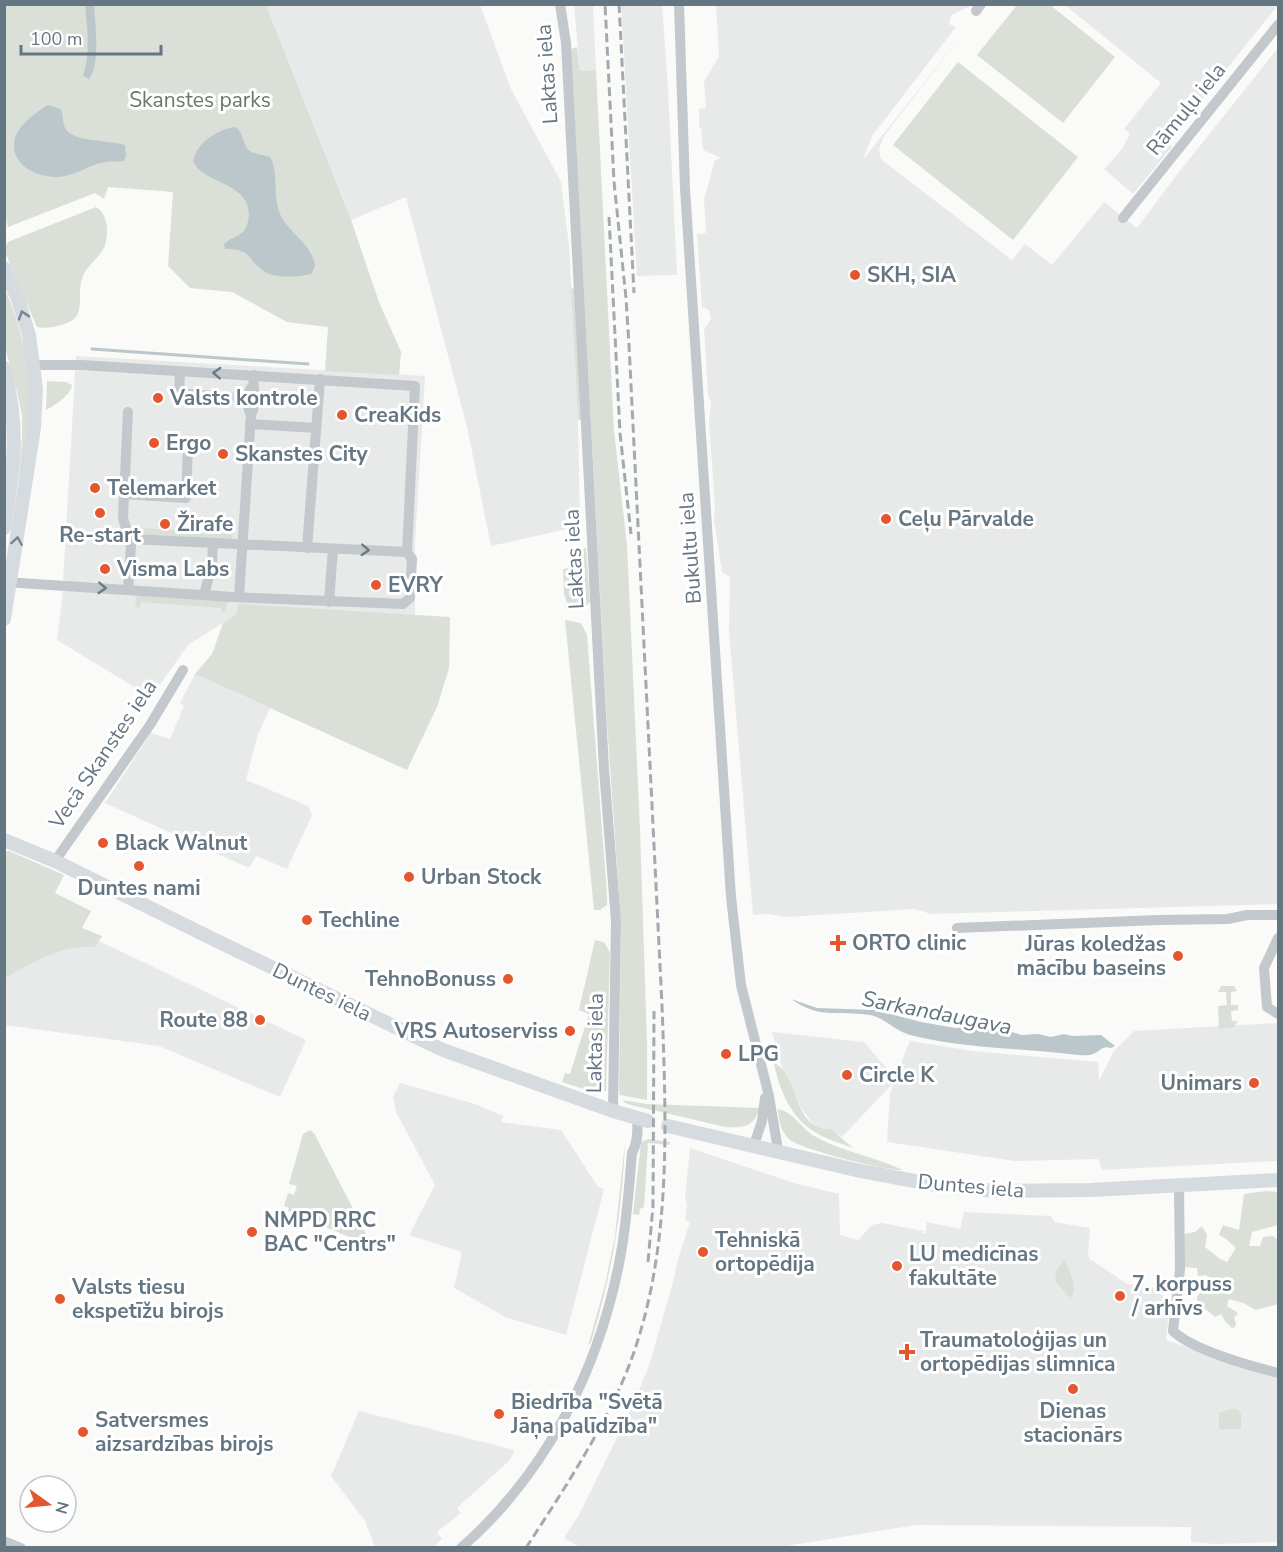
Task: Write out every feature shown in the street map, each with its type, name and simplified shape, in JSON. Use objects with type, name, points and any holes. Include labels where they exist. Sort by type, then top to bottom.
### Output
[{"type":"main road","points":[[4,268],[24,316],[34,365],[36,389],[34,428],[7,582],[4,619]]},
{"type":"main road","points":[[4,368],[13,410],[15,442],[14,465],[4,528]]},
{"type":"main road","name":"Duntes iela","points":[[7,842],[56,861],[443,1050],[643,1120]]},
{"type":"main road","name":"Duntes iela","points":[[668,1126],[878,1174],[976,1190],[1049,1192],[1278,1180]]},
{"type":"street","name":"Laktas iela","points":[[560,4],[566,44],[605,780],[616,921],[613,1111]]},
{"type":"street","name":"Bukultu iela","points":[[679,4],[685,188],[731,897],[741,985],[766,1086],[778,1150]]},
{"type":"street","name":"Rāmuļu iela","points":[[1123,218],[1278,25]]},
{"type":"street","points":[[7,582],[329,602],[403,604],[410,598],[412,559],[407,552],[415,386],[320,379],[253,380],[81,365],[34,365]]},
{"type":"street","points":[[180,372],[179,393],[213,396]]},
{"type":"street","points":[[307,548],[320,379]]},
{"type":"street","points":[[251,420],[243,398],[253,380]]},
{"type":"street","points":[[239,597],[251,420],[256,398],[253,380]]},
{"type":"street","points":[[128,412],[123,518],[130,539],[128,590]]},
{"type":"street","points":[[251,420],[316,428]]},
{"type":"street","points":[[124,494],[186,498],[188,446]]},
{"type":"street","points":[[130,539],[407,552]]},
{"type":"street","points":[[204,595],[212,566],[213,543]]},
{"type":"street","points":[[329,602],[333,549]]},
{"type":"street","name":"Vecā Skanstes iela","points":[[56,861],[150,725],[183,670]]},
{"type":"street","points":[[957,928],[1228,919],[1247,915],[1278,915]]},
{"type":"street","points":[[1278,938],[1264,968],[1267,1007],[1278,1014]]},
{"type":"street","name":"Bukultu iela","points":[[754,1145],[762,1121],[766,1086]]},
{"type":"street","points":[[461,1548],[531,1470],[551,1442],[586,1373],[604,1323],[617,1272],[626,1221],[632,1153],[643,1120]]},
{"type":"street","points":[[1179,1186],[1180,1269],[1173,1330],[1189,1342],[1237,1362],[1278,1373]]},
{"type":"street","points":[[4,1541],[21,1548]]},
{"type":"shaded area","points":[[85,5],[94,5],[96,33],[95,64],[89,79],[83,76],[88,49]]},
{"type":"shaded area","points":[[266,5],[480,5],[511,89],[561,182],[569,246],[578,419],[580,526],[491,546],[467,427],[406,197],[351,220]]},
{"type":"shaded area","points":[[574,5],[593,5],[596,70],[580,71]]},
{"type":"shaded area","points":[[621,5],[662,5],[677,275],[637,276]]},
{"type":"shaded area","points":[[716,5],[972,5],[951,15],[949,24],[956,27],[872,136],[863,160],[966,30],[884,136],[879,149],[880,156],[882,160],[1012,260],[1025,244],[1052,265],[1104,202],[1137,228],[1278,48],[1278,904],[931,914],[915,909],[786,917],[768,914],[753,915],[729,631],[730,577],[722,572],[714,520],[709,422],[711,402],[708,395],[704,329],[711,319],[709,310],[702,307],[697,234],[706,233],[704,200],[715,160],[721,158],[703,150],[699,127],[699,109],[706,108],[704,82],[719,56]]},
{"type":"shaded area","points":[[1065,5],[1278,5],[1168,142],[1172,147],[1133,194],[1104,169],[1122,149],[1130,134],[1124,129],[1161,83]]},
{"type":"shaded area","points":[[48,105],[60,109],[65,128],[69,133],[91,140],[125,145],[124,161],[105,162],[69,175],[56,177],[40,174],[25,167],[16,155],[15,138],[33,115]]},
{"type":"shaded area","points":[[236,127],[251,152],[270,157],[273,163],[278,209],[285,223],[310,252],[315,266],[311,274],[280,276],[269,274],[258,267],[245,253],[225,249],[224,244],[242,233],[246,227],[249,213],[246,203],[233,189],[198,169],[193,161],[199,148],[209,138]]},
{"type":"shaded area","points":[[76,356],[425,376],[415,543],[415,615],[336,611],[237,614],[188,645],[151,697],[57,640],[62,600]]},
{"type":"shaded area","points":[[195,674],[270,708],[257,737],[246,780],[308,806],[312,815],[287,869],[256,856],[249,868],[105,803],[151,733],[170,739],[184,706],[180,703]]},
{"type":"shaded area","points":[[4,906],[76,930],[306,1040],[280,1097],[159,1046],[5,1025]]},
{"type":"shaded area","points":[[791,999],[817,1008],[875,1010],[955,1028],[1005,1030],[1022,1035],[1038,1034],[1051,1037],[1064,1034],[1101,1035],[1115,1046],[1086,1055],[996,1048],[934,1040],[907,1034],[870,1015],[820,1012],[802,1006]]},
{"type":"shaded area","points":[[1278,1023],[1278,1161],[1102,1170],[1098,1159],[1015,1161],[887,1142],[890,1094],[894,1082],[842,1137],[831,1129],[814,1126],[798,1103],[782,1067],[772,1032],[864,1042],[895,1078],[910,1041],[973,1051],[1098,1062],[1099,1081],[1114,1051],[1134,1031]]},
{"type":"shaded area","points":[[400,1083],[475,1104],[503,1116],[501,1122],[561,1130],[598,1187],[604,1189],[566,1335],[507,1318],[454,1288],[462,1252],[409,1235],[435,1185],[396,1112],[393,1097]]},
{"type":"shaded area","name":"Traumatoloģijas un ortopēdijas slimnīca","points":[[690,1148],[794,1183],[839,1194],[840,1235],[858,1240],[872,1225],[882,1223],[923,1231],[922,1233],[925,1234],[927,1222],[960,1229],[964,1212],[1051,1216],[1054,1222],[1090,1228],[1088,1254],[1090,1259],[1127,1284],[1150,1285],[1170,1303],[1166,1340],[1278,1377],[1278,1542],[1215,1544],[1191,1542],[1191,1527],[916,1525],[774,1548],[582,1548],[564,1538],[579,1515],[634,1403],[650,1363],[690,1222],[685,1220],[687,1204],[685,1199]]},
{"type":"shaded area","points":[[359,1411],[515,1450],[509,1461],[457,1508],[461,1513],[437,1532],[442,1539],[433,1547],[375,1547],[365,1521],[331,1476]]},
{"type":"green space","points":[[1049,4],[1115,57],[1063,123],[977,55],[1017,5]]},
{"type":"green space","name":"Skanstes parks","points":[[5,5],[266,5],[351,220],[379,302],[401,352],[399,375],[325,371],[328,327],[287,322],[232,292],[190,288],[168,266],[173,192],[108,187],[104,199],[95,193],[8,227],[5,216]]},
{"type":"green space","points":[[577,47],[580,71],[596,70],[614,431],[627,545],[640,829],[647,1100],[620,1095],[619,1090],[621,923],[607,724],[571,49]]},
{"type":"green space","points":[[958,62],[1078,157],[1013,240],[893,145]]},
{"type":"green space","points":[[96,207],[105,219],[106,240],[103,249],[83,276],[79,310],[72,321],[47,328],[37,327],[5,252],[5,247],[8,242]]},
{"type":"green space","points":[[4,286],[17,320],[25,353],[30,405],[29,424],[5,575],[18,488],[22,415],[5,347]]},
{"type":"green space","points":[[571,288],[574,289],[582,421],[578,419]]},
{"type":"green space","points":[[47,381],[66,382],[72,385],[66,396],[46,410]]},
{"type":"green space","points":[[139,528],[233,533],[232,539],[140,535]]},
{"type":"green space","points":[[586,548],[590,602],[582,607],[565,609],[567,603],[564,594],[563,569],[582,566],[581,549]]},
{"type":"green space","points":[[137,596],[228,600],[225,612],[221,613],[221,608],[141,602],[140,609],[135,605]]},
{"type":"green space","points":[[238,604],[450,617],[449,668],[437,707],[407,770],[195,674],[212,654],[223,623],[237,614]]},
{"type":"green space","points":[[565,620],[581,623],[587,635],[607,894],[607,905],[600,910],[594,910]]},
{"type":"green space","points":[[9,851],[64,875],[55,893],[91,911],[82,928],[102,936],[95,947],[59,951],[5,978],[4,852]]},
{"type":"green space","points":[[595,940],[604,942],[610,953],[606,1091],[593,1092],[562,1082],[565,1073],[570,1074],[589,1014],[579,1010]]},
{"type":"green space","points":[[1221,986],[1234,986],[1237,991],[1231,992],[1231,1005],[1238,1005],[1238,1010],[1231,1011],[1232,1021],[1238,1021],[1234,1027],[1219,1029],[1218,1006],[1227,1005],[1226,992],[1218,992]]},
{"type":"green space","points":[[774,1063],[788,1078],[802,1112],[809,1121],[818,1127],[831,1129],[853,1148],[818,1134],[798,1118],[782,1092]]},
{"type":"green space","points":[[622,1100],[647,1104],[759,1108],[751,1123],[737,1127],[725,1127],[627,1104]]},
{"type":"green space","points":[[778,1109],[789,1114],[811,1134],[827,1142],[903,1170],[844,1159],[796,1143],[789,1139],[782,1129]]},
{"type":"green space","points":[[310,1130],[314,1133],[367,1236],[366,1244],[288,1211],[289,1208],[284,1206],[288,1193],[294,1195],[297,1186],[289,1184],[303,1134]]},
{"type":"green space","points":[[649,1139],[670,1142],[669,1145],[648,1143],[644,1207],[640,1209],[639,1215],[633,1214],[641,1142]]},
{"type":"green space","points":[[625,1142],[615,1243],[598,1317],[588,1346],[605,1285],[615,1236]]},
{"type":"green space","points":[[1278,1192],[1278,1225],[1252,1232],[1249,1246],[1260,1246],[1263,1237],[1273,1236],[1278,1240],[1278,1304],[1256,1310],[1229,1299],[1227,1306],[1238,1313],[1234,1318],[1235,1327],[1232,1328],[1221,1314],[1215,1317],[1197,1304],[1197,1296],[1207,1286],[1207,1275],[1198,1276],[1197,1268],[1183,1267],[1184,1234],[1195,1232],[1202,1226],[1207,1235],[1205,1247],[1227,1262],[1236,1248],[1219,1235],[1223,1225],[1239,1230],[1244,1194]]},
{"type":"green space","points":[[1064,1259],[1074,1290],[1070,1298],[1055,1281],[1056,1272]]},
{"type":"green space","points":[[1237,1409],[1241,1413],[1241,1429],[1219,1429],[1219,1413]]},
{"type":"waterway","points":[[92,349],[308,364]]},
{"type":"tunnel","points":[[213,396],[237,398]]},
{"type":"railway","points":[[526,1548],[600,1428],[634,1352],[655,1267],[664,1180],[665,1092],[662,1005],[629,345],[614,182],[605,4]]},
{"type":"railway","points":[[619,4],[634,293]]},
{"type":"railway","points":[[609,217],[620,433],[631,534]]},
{"type":"railway","points":[[648,1262],[653,1206],[654,1011]]},
{"type":"place","name":"SKH, SIA","points":[[855,275]]},
{"type":"place","name":"Valsts kontrole","points":[[158,398]]},
{"type":"place","name":"CreaKids","points":[[342,415]]},
{"type":"place","name":"Ergo","points":[[154,443]]},
{"type":"place","name":"Skanstes City","points":[[223,454]]},
{"type":"place","name":"Telemarket","points":[[95,488]]},
{"type":"place","name":"Re-start","points":[[100,513]]},
{"type":"place","name":"Ceļu Pārvalde","points":[[886,519]]},
{"type":"place","name":"Žirafe","points":[[165,524]]},
{"type":"place","name":"Visma Labs","points":[[105,569]]},
{"type":"place","name":"EVRY","points":[[376,585]]},
{"type":"place","name":"Black Walnut","points":[[103,843]]},
{"type":"place","name":"Duntes nami","points":[[139,866]]},
{"type":"place","name":"Urban Stock","points":[[409,877]]},
{"type":"place","name":"Techline","points":[[307,920]]},
{"type":"place","name":"ORTO clinic","points":[[838,943]]},
{"type":"place","name":"Jūras koledžas mācību baseins","points":[[1178,956]]},
{"type":"place","name":"TehnoBonuss","points":[[508,979]]},
{"type":"place","name":"Route 88","points":[[260,1020]]},
{"type":"place","name":"VRS Autoserviss","points":[[570,1031]]},
{"type":"place","name":"LPG","points":[[726,1054]]},
{"type":"place","name":"Circle K","points":[[847,1075]]},
{"type":"place","name":"Unimars","points":[[1254,1083]]},
{"type":"place","name":"NMPD RRC BAC \"Centrs\"","points":[[252,1232]]},
{"type":"place","name":"Tehniskā ortopēdija","points":[[703,1252]]},
{"type":"place","name":"LU medicīnas fakultāte","points":[[897,1266]]},
{"type":"place","name":"7. korpuss / arhīvs","points":[[1120,1296]]},
{"type":"place","name":"Valsts tiesu ekspetīžu birojs","points":[[60,1299]]},
{"type":"place","name":"Traumatoloģijas un ortopēdijas slimnīca","points":[[907,1352]]},
{"type":"place","name":"Dienas stacionārs","points":[[1073,1389]]},
{"type":"place","name":"Biedrība \"Svētā Jāņa palīdzība\"","points":[[499,1414]]},
{"type":"place","name":"Satversmes aizsardzības birojs","points":[[83,1432]]},
{"type":"water label","name":"Sarkandaugava","points":[[937,1012]]}]
